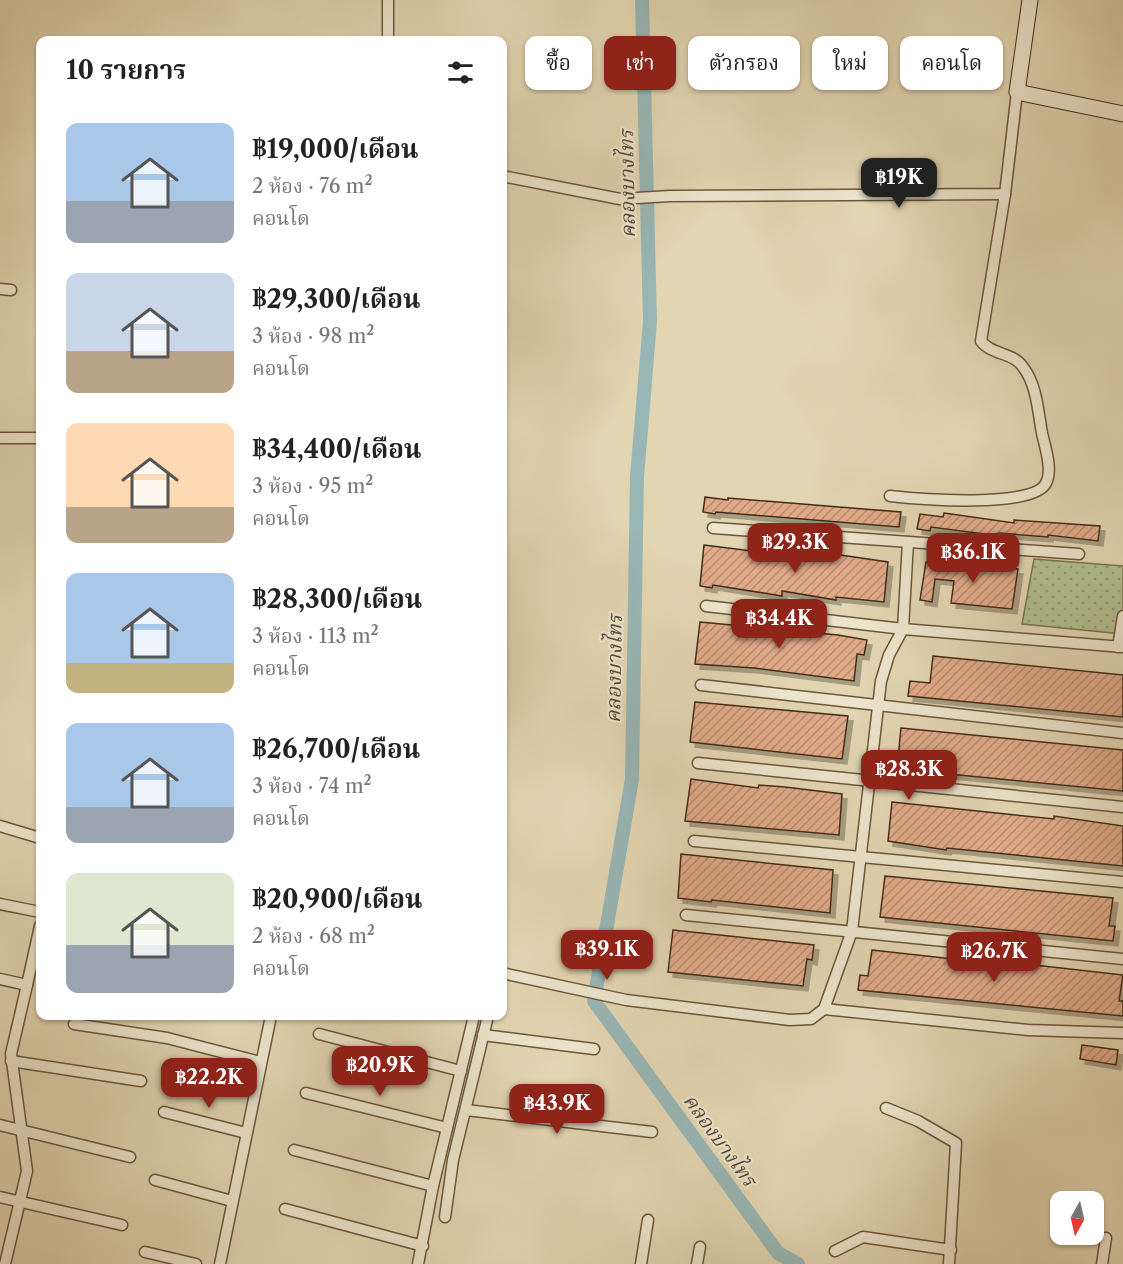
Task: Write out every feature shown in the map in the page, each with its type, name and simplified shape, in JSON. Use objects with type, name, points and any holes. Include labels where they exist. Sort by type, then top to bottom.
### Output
[{"type":"street","points":[[388,0],[388,36]]},
{"type":"street","points":[[890,496],[952,500],[1021,497],[1042,489],[1048,481],[1046,450],[1028,373],[1013,357],[985,346],[981,341],[1005,194],[1030,0]]},
{"type":"street","points":[[1017,92],[1123,114]]},
{"type":"street","points":[[507,177],[623,199],[670,196],[1005,194]]},
{"type":"street","points":[[0,438],[36,438]]},
{"type":"street","points":[[713,528],[1079,554]]},
{"type":"street","points":[[507,974],[626,1000],[790,1020],[811,1019],[824,1009],[852,932],[881,681],[889,655],[903,629],[908,542]]},
{"type":"street","points":[[706,606],[903,629],[1120,647],[1123,616]]},
{"type":"street","points":[[701,685],[1123,733]]},
{"type":"street","points":[[698,763],[1123,807]]},
{"type":"street","points":[[0,826],[36,837]]},
{"type":"street","points":[[694,841],[1123,882]]},
{"type":"street","points":[[0,904],[36,911]]},
{"type":"street","points":[[686,915],[1123,959]]},
{"type":"street","points":[[5,1264],[27,1171],[23,1130],[7,1056],[36,944]]},
{"type":"street","points":[[0,979],[27,985]]},
{"type":"street","points":[[824,1009],[1028,1030],[1123,1033]]},
{"type":"street","points":[[220,1264],[270,1020]]},
{"type":"street","points":[[418,1264],[433,1186],[473,1020]]},
{"type":"street","points":[[445,1217],[453,1160],[487,1020]]},
{"type":"street","points":[[74,1024],[167,1038],[260,1062]]},
{"type":"street","points":[[319,1034],[461,1071]]},
{"type":"street","points":[[483,1035],[594,1049]]},
{"type":"street","points":[[7,1056],[141,1082]]},
{"type":"street","points":[[306,1093],[447,1128]]},
{"type":"street","points":[[886,1108],[918,1121],[956,1143],[949,1264]]},
{"type":"street","points":[[466,1110],[652,1132]]},
{"type":"street","points":[[164,1112],[246,1133]]},
{"type":"street","points":[[0,1125],[130,1156]]},
{"type":"street","points":[[294,1150],[433,1186]]},
{"type":"street","points":[[155,1180],[232,1201]]},
{"type":"street","points":[[0,1197],[122,1225]]},
{"type":"street","points":[[285,1209],[423,1245]]},
{"type":"street","points":[[641,1264],[648,1221]]},
{"type":"street","points":[[835,1251],[863,1237],[951,1250]]},
{"type":"street","points":[[1102,1264],[1106,1238]]},
{"type":"street","points":[[697,1264],[700,1247]]},
{"type":"street","points":[[145,1252],[196,1264]]},
{"type":"green space","points":[[1034,559],[1123,566],[1123,634],[1022,624]]},
{"type":"building","points":[[705,497],[901,512],[899,527],[716,512],[715,514],[703,512]]},
{"type":"building","points":[[944,513],[1014,523],[1014,520],[1100,526],[1098,541],[1048,535],[1048,537],[999,533],[999,536],[931,527],[930,531],[917,529],[920,514],[943,517]]},
{"type":"building","points":[[704,545],[803,556],[803,551],[827,553],[888,562],[884,602],[836,597],[836,600],[782,591],[782,596],[713,585],[712,588],[700,586]]},
{"type":"building","points":[[926,562],[1018,569],[1012,609],[951,603],[954,581],[935,579],[932,602],[920,600]]},
{"type":"building","points":[[700,622],[838,635],[867,640],[864,655],[857,654],[854,681],[754,668],[695,664]]},
{"type":"building","points":[[933,656],[1123,675],[1123,717],[908,696],[910,681],[930,683]]},
{"type":"building","points":[[695,702],[848,716],[842,759],[690,742]]},
{"type":"building","points":[[901,728],[1123,750],[1123,791],[897,769]]},
{"type":"building","points":[[691,779],[758,788],[759,785],[842,794],[839,835],[685,821]]},
{"type":"building","points":[[892,802],[1054,819],[1054,816],[1123,826],[1123,866],[947,848],[946,850],[888,841]]},
{"type":"building","points":[[681,854],[833,870],[830,913],[678,898]]},
{"type":"building","points":[[885,876],[1113,898],[1109,926],[1115,926],[1113,941],[880,917]]},
{"type":"building","points":[[673,930],[814,945],[812,960],[807,959],[803,986],[668,972]]},
{"type":"building","points":[[872,950],[971,961],[971,958],[1123,975],[1119,1001],[1123,1001],[1123,1016],[858,990],[860,975],[868,976]]},
{"type":"building","points":[[1082,1045],[1118,1050],[1116,1065],[1080,1059]]},
{"type":"waterway","name":"คลองบางไทร","points":[[642,0],[650,321],[637,477],[632,779],[594,1001],[778,1253],[798,1264]]}]
